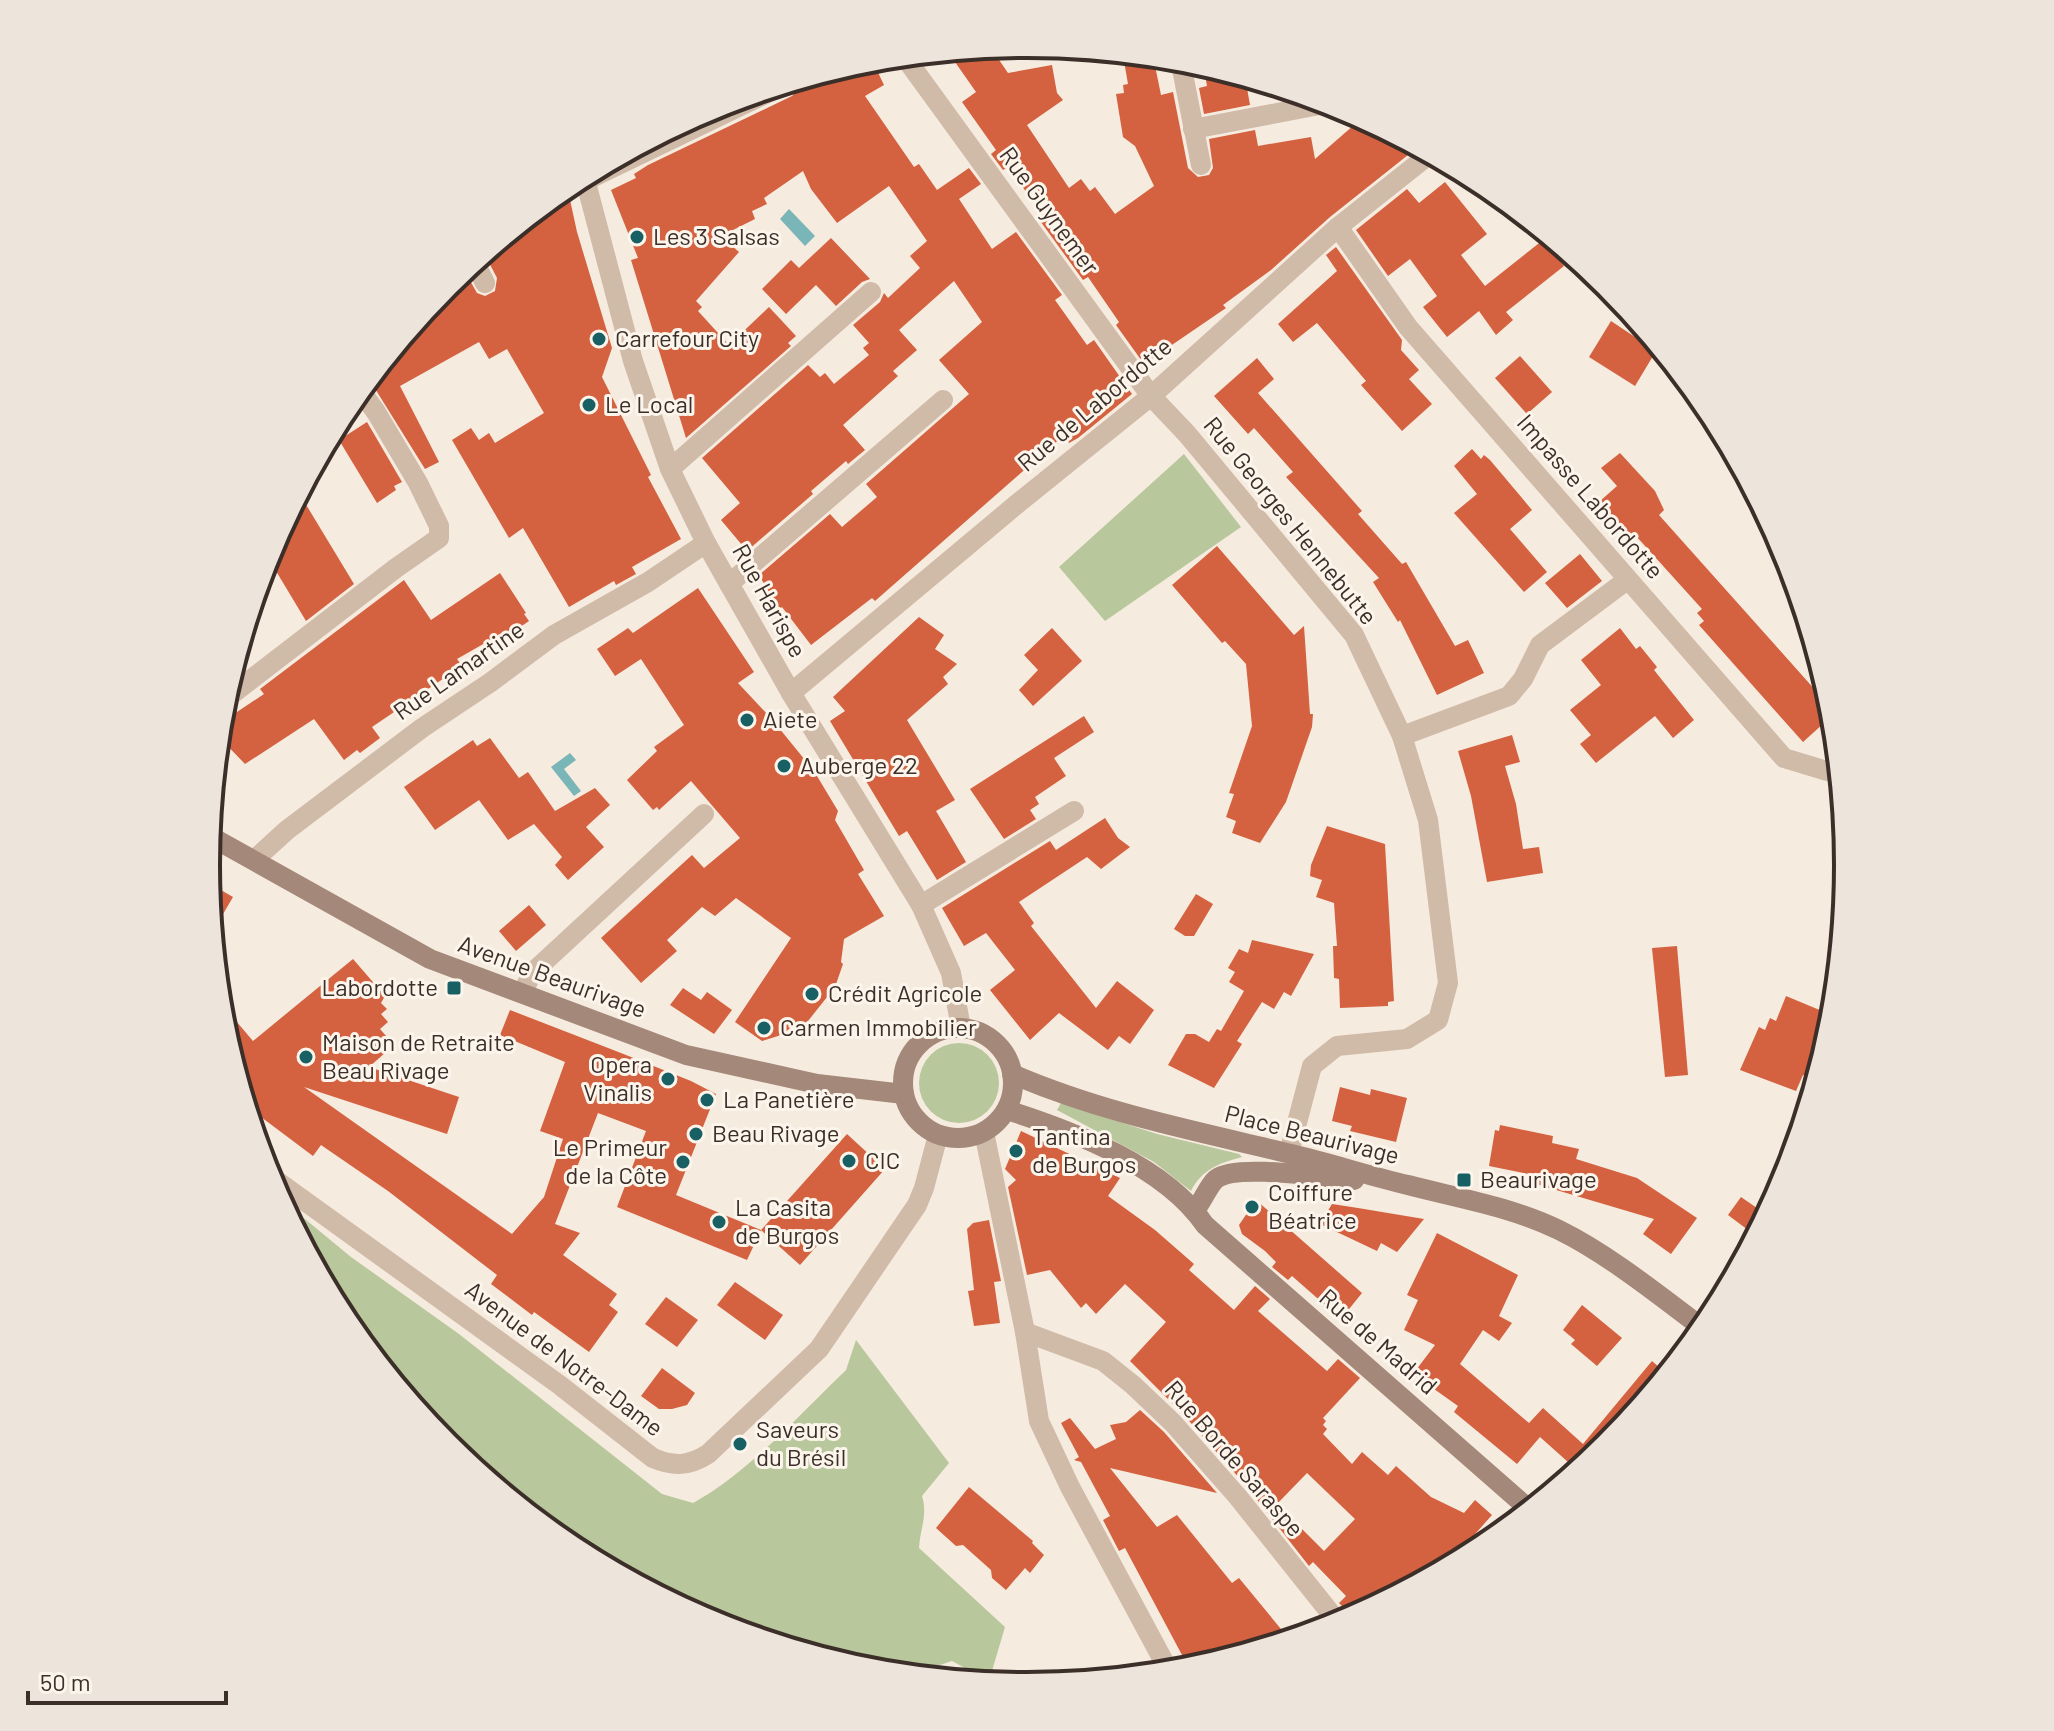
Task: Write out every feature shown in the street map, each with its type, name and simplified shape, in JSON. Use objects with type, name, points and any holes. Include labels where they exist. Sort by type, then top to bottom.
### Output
[{"type":"main road","name":"Avenue Beaurivage","points":[[220,842],[430,959],[686,1055],[817,1084],[904,1094]]},
{"type":"main road","points":[[947,1029],[976,1031],[1000,1047],[1012,1074],[1013,1092],[1007,1110],[984,1132],[969,1137],[938,1135],[915,1119],[904,1094],[905,1065],[921,1041],[947,1029]]},
{"type":"main road","name":"Place Beaurivage","points":[[1012,1074],[1060,1094],[1144,1120],[1289,1153],[1406,1185]]},
{"type":"main road","points":[[1007,1110],[1124,1158],[1153,1176],[1195,1210]]},
{"type":"main road","name":"Place Beaurivage","points":[[1195,1210],[1216,1179],[1232,1172],[1406,1185]]},
{"type":"main road","points":[[1406,1185],[1487,1205],[1559,1230],[1639,1281],[1693,1321]]},
{"type":"main road","name":"Rue de Madrid","points":[[1195,1210],[1205,1225],[1522,1503]]},
{"type":"street","name":"Rue Guynemer","points":[[912,67],[1151,396]]},
{"type":"street","points":[[1183,74],[1201,165]]},
{"type":"street","points":[[1193,129],[1305,108]]},
{"type":"street","name":"Rue de Labordotte","points":[[791,693],[1151,396],[1338,227],[1421,161]]},
{"type":"street","name":"Rue Harispe","points":[[587,189],[633,361],[670,469],[706,543],[791,693],[921,905],[951,973],[961,1028]]},
{"type":"street","name":"Impasse Labordotte","points":[[1338,227],[1408,327],[1784,758],[1827,771]]},
{"type":"street","points":[[480,272],[485,283]]},
{"type":"street","points":[[670,469],[871,292]]},
{"type":"street","name":"Rue Georges Hennebutte","points":[[1151,396],[1187,434],[1354,635],[1402,736],[1428,820],[1448,983],[1438,1020],[1407,1039],[1337,1046],[1312,1066],[1289,1153]]},
{"type":"street","points":[[240,688],[439,538],[439,526],[418,483],[368,400]]},
{"type":"street","points":[[729,584],[943,400]]},
{"type":"street","name":"Rue Lamartine","points":[[254,860],[287,830],[422,728],[554,635],[648,582],[706,543]]},
{"type":"street","points":[[1402,736],[1509,696],[1523,679],[1540,645],[1627,580]]},
{"type":"street","points":[[921,905],[1074,811]]},
{"type":"street","points":[[523,992],[532,973],[704,814]]},
{"type":"street","points":[[984,1132],[1025,1332],[1039,1421],[1070,1487],[1163,1661]]},
{"type":"street","name":"Avenue de Notre-Dame","points":[[287,1188],[561,1386],[653,1458],[680,1465],[695,1462],[708,1454],[819,1349],[917,1205],[938,1135]]},
{"type":"street","name":"Rue Borde Saraspe","points":[[1025,1332],[1103,1361],[1133,1385],[1173,1423],[1238,1497],[1331,1614]]},
{"type":"green space","points":[[1184,454],[1241,527],[1105,621],[1059,567]]},
{"type":"green space","points":[[959,1043],[974,1046],[987,1055],[996,1068],[999,1083],[996,1098],[987,1111],[974,1120],[959,1123],[944,1120],[931,1111],[922,1098],[919,1083],[922,1068],[931,1055],[944,1046]]},
{"type":"green space","points":[[1061,1103],[1242,1157],[1212,1168],[1195,1183],[1191,1191],[1154,1162],[1057,1110]]},
{"type":"green space","points":[[299,1214],[351,1257],[459,1334],[662,1494],[693,1503],[752,1461],[846,1370],[856,1340],[949,1463],[922,1496],[924,1516],[919,1548],[1005,1627],[992,1672],[970,1671],[952,1661],[933,1667],[922,1666],[869,1657],[767,1630],[670,1590],[578,1537],[495,1473],[420,1398],[356,1314]]},
{"type":"water","points":[[789,209],[815,236],[805,246],[780,219]]},
{"type":"water","points":[[570,753],[576,760],[564,769],[581,791],[574,796],[551,767]]},
{"type":"building","points":[[999,59],[1008,73],[1052,65],[1057,93],[1063,100],[1027,125],[1069,188],[1081,179],[1090,191],[1095,187],[1115,214],[1154,186],[1135,146],[1123,137],[1116,94],[1124,93],[1123,85],[1128,84],[1125,64],[1156,69],[1161,95],[1173,92],[1188,168],[1198,177],[1209,175],[1213,168],[1209,139],[1255,130],[1258,146],[1311,137],[1315,159],[1352,126],[1409,154],[1330,217],[1271,270],[1223,305],[1226,308],[1144,364],[1116,325],[1119,322],[1088,277],[1083,280],[1038,218],[1042,215],[1011,170],[1008,167],[1003,170],[991,154],[996,150],[962,102],[976,92],[955,62]]},
{"type":"building","points":[[878,72],[884,85],[865,96],[914,167],[919,164],[937,190],[969,168],[981,184],[959,199],[992,249],[1016,232],[1062,295],[1055,300],[1087,345],[1094,340],[1132,394],[1078,438],[1069,443],[1063,436],[875,601],[872,598],[811,645],[782,607],[779,610],[759,575],[830,514],[842,527],[877,497],[866,484],[969,394],[939,360],[982,322],[954,281],[899,330],[917,350],[893,371],[898,376],[843,425],[865,450],[848,464],[846,461],[747,551],[721,520],[740,503],[702,458],[808,365],[820,377],[825,373],[834,384],[869,355],[863,348],[869,343],[853,325],[880,302],[884,293],[888,298],[920,268],[910,256],[927,241],[889,186],[837,223],[811,189],[803,171],[764,198],[767,204],[752,211],[755,219],[721,236],[739,252],[696,301],[702,307],[698,311],[729,345],[769,307],[796,336],[788,343],[791,346],[686,438],[631,260],[638,258],[611,190],[636,178],[634,174],[648,165],[795,93]]},
{"type":"building","points":[[1206,79],[1247,89],[1250,105],[1204,114],[1199,88],[1207,86]]},
{"type":"building","points":[[1445,182],[1487,234],[1461,255],[1485,286],[1540,242],[1564,266],[1506,312],[1513,320],[1496,335],[1479,311],[1447,337],[1423,307],[1437,296],[1410,259],[1388,276],[1356,230],[1407,189],[1419,203]]},
{"type":"building","points":[[570,200],[612,348],[602,377],[651,475],[648,477],[681,539],[632,567],[636,574],[616,585],[614,581],[569,607],[523,528],[509,538],[452,440],[471,428],[479,440],[489,433],[495,443],[544,413],[507,349],[489,359],[479,342],[400,386],[439,462],[425,469],[375,389],[420,333],[470,281],[477,293],[485,296],[495,291],[497,278],[489,263]]},
{"type":"building","points":[[831,238],[870,279],[862,282],[836,306],[816,285],[786,314],[762,289],[791,260],[799,268]]},
{"type":"building","points":[[1336,247],[1402,340],[1401,350],[1419,370],[1409,379],[1432,404],[1402,431],[1361,385],[1366,381],[1317,323],[1293,342],[1278,324],[1337,271],[1326,255]]},
{"type":"building","points":[[1611,321],[1640,340],[1653,356],[1635,386],[1589,357]]},
{"type":"building","points":[[1520,356],[1552,392],[1527,414],[1495,378]]},
{"type":"building","points":[[1257,358],[1274,379],[1258,393],[1362,511],[1358,514],[1402,564],[1406,562],[1455,646],[1468,640],[1484,673],[1437,695],[1400,620],[1398,622],[1373,582],[1379,578],[1286,477],[1293,472],[1254,428],[1248,434],[1214,396]]},
{"type":"building","points":[[367,422],[402,482],[394,486],[396,490],[377,503],[340,442]]},
{"type":"building","points":[[1472,449],[1481,459],[1484,455],[1490,460],[1532,510],[1510,529],[1547,572],[1524,592],[1454,513],[1477,494],[1454,466]]},
{"type":"building","points":[[1620,453],[1655,491],[1664,510],[1659,515],[1815,689],[1822,725],[1803,742],[1699,625],[1704,621],[1697,613],[1702,609],[1636,536],[1633,539],[1599,502],[1617,486],[1601,468]]},
{"type":"building","points":[[305,504],[354,584],[306,621],[276,570]]},
{"type":"building","points":[[1217,546],[1294,635],[1304,626],[1312,727],[1286,802],[1260,843],[1232,833],[1236,821],[1226,817],[1234,794],[1229,793],[1252,726],[1246,664],[1225,641],[1222,643],[1172,585]]},
{"type":"building","points":[[1580,554],[1602,581],[1567,608],[1545,583]]},
{"type":"building","points":[[500,573],[529,621],[495,644],[492,639],[457,659],[462,666],[372,727],[380,738],[344,760],[314,719],[245,764],[228,747],[234,714],[264,694],[260,689],[404,580],[431,620]]},
{"type":"building","points":[[698,588],[754,672],[738,683],[814,771],[838,811],[835,820],[864,870],[858,874],[884,916],[844,939],[843,964],[835,987],[808,1021],[797,1030],[793,1027],[762,1041],[735,1022],[791,938],[736,898],[715,916],[702,907],[667,940],[677,951],[641,983],[601,938],[692,855],[704,868],[740,838],[691,781],[659,810],[657,807],[653,810],[627,780],[657,751],[654,747],[684,725],[641,659],[615,676],[597,649],[628,628],[633,633]]},
{"type":"building","points":[[919,617],[944,635],[935,649],[957,664],[943,677],[948,684],[907,720],[955,800],[936,811],[966,862],[937,880],[907,831],[899,836],[830,721],[845,711],[833,697]]},
{"type":"building","points":[[1052,628],[1082,661],[1033,706],[1019,690],[1038,670],[1024,655]]},
{"type":"building","points":[[1620,628],[1636,649],[1640,646],[1657,667],[1654,670],[1694,720],[1673,738],[1655,716],[1596,763],[1580,744],[1591,735],[1570,710],[1601,685],[1581,660]]},
{"type":"building","points":[[1084,716],[1094,732],[1054,758],[1066,776],[1035,797],[1039,804],[1030,810],[1036,819],[1004,839],[970,789]]},
{"type":"building","points":[[1512,735],[1520,762],[1505,766],[1516,804],[1523,849],[1539,847],[1543,873],[1487,882],[1471,796],[1458,751]]},
{"type":"building","points":[[490,738],[519,778],[528,772],[555,811],[595,788],[610,805],[586,827],[604,847],[568,880],[555,865],[562,857],[534,824],[508,840],[479,800],[435,830],[404,787],[473,740],[477,746]]},
{"type":"building","points":[[1105,818],[1118,838],[1130,847],[1101,869],[1087,857],[1019,902],[1034,923],[1031,926],[1096,1008],[1117,981],[1154,1010],[1130,1044],[1119,1036],[1108,1050],[1059,1013],[1030,1040],[990,990],[1015,970],[986,933],[964,946],[942,908],[1050,841],[1056,850]]},
{"type":"building","points":[[1327,826],[1385,844],[1394,1001],[1388,1002],[1388,1006],[1340,1008],[1339,979],[1334,978],[1333,946],[1337,946],[1334,903],[1316,897],[1322,880],[1310,876],[1311,865]]},
{"type":"building","points":[[220,890],[233,897],[221,918]]},
{"type":"building","points":[[1196,894],[1213,904],[1194,936],[1185,936],[1174,929]]},
{"type":"building","points":[[529,905],[546,925],[516,951],[499,931]]},
{"type":"building","points":[[1252,940],[1314,954],[1291,996],[1284,992],[1274,1009],[1262,1002],[1237,1041],[1242,1044],[1214,1088],[1168,1065],[1186,1034],[1195,1034],[1209,1042],[1217,1029],[1221,1031],[1244,991],[1229,982],[1235,972],[1228,968],[1239,949],[1248,953]]},
{"type":"building","points":[[1677,946],[1688,1075],[1665,1077],[1652,948]]},
{"type":"building","points":[[353,959],[385,996],[381,1003],[387,1009],[381,1014],[388,1022],[380,1029],[394,1045],[369,1067],[459,1097],[447,1134],[304,1087],[512,1234],[544,1197],[563,1139],[540,1131],[565,1062],[500,1035],[510,1010],[691,1081],[716,1094],[676,1195],[761,1230],[747,1260],[617,1207],[646,1131],[598,1113],[555,1224],[580,1233],[563,1255],[617,1294],[609,1305],[618,1312],[589,1352],[491,1284],[497,1275],[388,1191],[321,1145],[313,1156],[259,1116],[234,1019],[253,1041]]},
{"type":"building","points":[[683,988],[701,1000],[707,992],[732,1010],[714,1034],[670,1005]]},
{"type":"building","points":[[1786,996],[1821,1011],[1806,1077],[1803,1075],[1796,1091],[1740,1070],[1759,1027],[1765,1030],[1770,1018],[1776,1021]]},
{"type":"building","points":[[1340,1087],[1370,1095],[1371,1089],[1407,1098],[1396,1142],[1350,1131],[1352,1126],[1332,1121]]},
{"type":"building","points":[[1500,1125],[1553,1136],[1552,1143],[1579,1149],[1576,1159],[1637,1178],[1697,1218],[1671,1254],[1643,1234],[1654,1219],[1526,1181],[1528,1174],[1489,1166],[1495,1130],[1499,1131]]},
{"type":"building","points":[[1021,1131],[1120,1178],[1108,1196],[1155,1230],[1194,1264],[1189,1270],[1234,1310],[1255,1286],[1270,1299],[1258,1311],[1327,1371],[1338,1359],[1360,1378],[1323,1418],[1327,1429],[1323,1434],[1352,1464],[1362,1452],[1388,1475],[1396,1466],[1431,1497],[1464,1513],[1475,1500],[1492,1515],[1468,1542],[1431,1565],[1344,1608],[1339,1603],[1346,1596],[1313,1562],[1309,1566],[1248,1488],[1183,1414],[1130,1361],[1166,1322],[1125,1284],[1096,1314],[1086,1303],[1081,1308],[1050,1270],[1027,1275],[1008,1187],[1016,1180],[1005,1169]],"holes":[[[1307,1473],[1355,1519],[1324,1551],[1277,1504]]]},
{"type":"building","points":[[847,1134],[885,1169],[800,1265],[761,1230]]},
{"type":"building","points":[[1741,1197],[1758,1209],[1747,1230],[1728,1215]]},
{"type":"building","points":[[1256,1200],[1362,1293],[1341,1319],[1292,1276],[1288,1280],[1272,1267],[1276,1262],[1242,1234],[1239,1225]]},
{"type":"building","points":[[1332,1204],[1424,1219],[1397,1252],[1381,1243],[1377,1251],[1320,1224]]},
{"type":"building","points":[[989,1220],[1001,1281],[994,1282],[1000,1323],[974,1326],[968,1291],[974,1290],[967,1229],[973,1223]]},
{"type":"building","points":[[1437,1233],[1518,1275],[1499,1316],[1512,1323],[1499,1341],[1483,1330],[1460,1364],[1529,1423],[1543,1408],[1583,1444],[1652,1361],[1659,1367],[1598,1436],[1558,1473],[1568,1462],[1540,1437],[1517,1464],[1454,1412],[1458,1406],[1413,1374],[1435,1345],[1404,1330],[1418,1300],[1407,1295]]},
{"type":"building","points":[[735,1282],[783,1315],[765,1340],[717,1305]]},
{"type":"building","points":[[666,1297],[698,1320],[677,1347],[645,1324]]},
{"type":"building","points":[[1582,1305],[1622,1338],[1597,1366],[1571,1344],[1575,1340],[1563,1330]]},
{"type":"building","points":[[662,1368],[695,1393],[687,1405],[659,1409],[641,1396]]},
{"type":"building","points":[[1140,1410],[1164,1432],[1217,1493],[1110,1468],[1157,1527],[1177,1515],[1232,1583],[1239,1578],[1283,1631],[1183,1657],[1125,1548],[1119,1551],[1103,1520],[1110,1516],[1081,1462],[1074,1460],[1079,1457],[1061,1423],[1070,1418],[1095,1449],[1116,1439],[1110,1425],[1126,1422]]},
{"type":"building","points":[[969,1487],[1033,1541],[1044,1555],[1030,1573],[1025,1568],[1006,1590],[992,1578],[991,1570],[963,1545],[956,1546],[936,1528]]},
{"type":"place","name":"Les 3 Salsas","points":[[637,237]]},
{"type":"place","name":"Carrefour City","points":[[599,339]]},
{"type":"place","name":"Le Local","points":[[589,405]]},
{"type":"place","name":"Aiete","points":[[747,720]]},
{"type":"place","name":"Auberge 22","points":[[784,766]]},
{"type":"place","name":"Labordotte","points":[[454,988]]},
{"type":"place","name":"Crédit Agricole","points":[[812,994]]},
{"type":"place","name":"Carmen Immobilier","points":[[764,1028]]},
{"type":"place","name":"Maison de Retraite Beau Rivage","points":[[306,1057]]},
{"type":"place","name":"Opera Vinalis","points":[[668,1079]]},
{"type":"place","name":"La Panetière","points":[[707,1100]]},
{"type":"place","name":"Beau Rivage","points":[[696,1134]]},
{"type":"place","name":"Tantina de Burgos","points":[[1016,1151]]},
{"type":"place","name":"CIC","points":[[849,1161]]},
{"type":"place","name":"Le Primeur de la Côte","points":[[683,1162]]},
{"type":"place","name":"Beaurivage","points":[[1464,1180]]},
{"type":"place","name":"Coiffure Béatrice","points":[[1252,1207]]},
{"type":"place","name":"La Casita de Burgos","points":[[719,1222]]},
{"type":"place","name":"Saveurs du Brésil","points":[[740,1444]]}]
